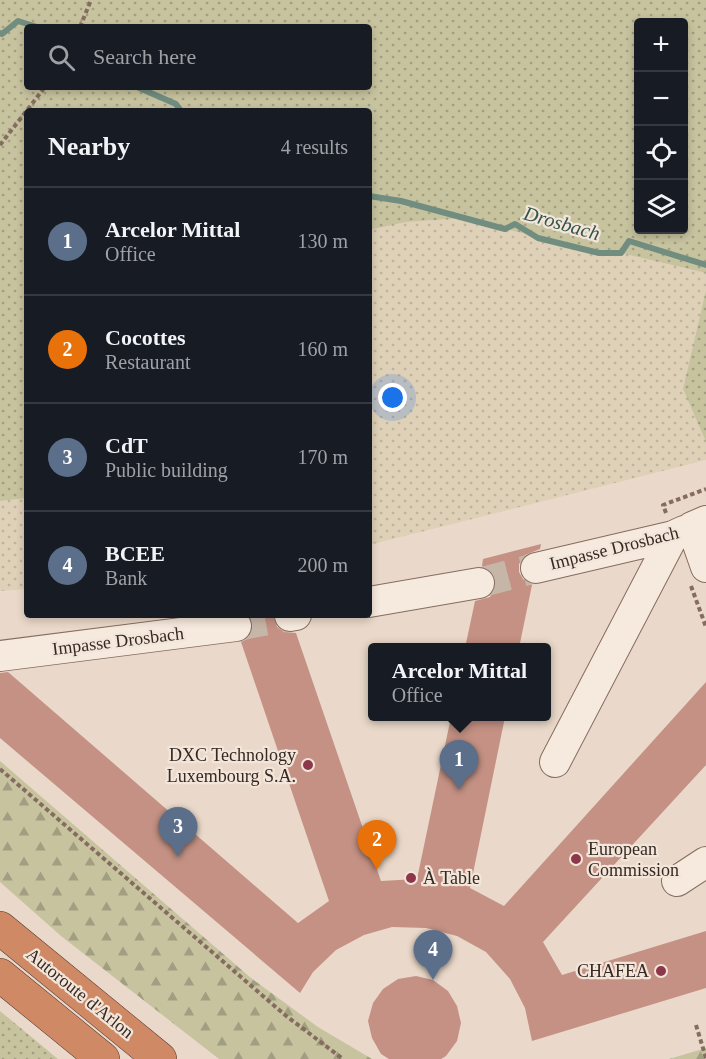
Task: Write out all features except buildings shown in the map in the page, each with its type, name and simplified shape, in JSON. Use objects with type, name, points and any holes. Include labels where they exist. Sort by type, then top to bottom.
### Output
[{"type":"highway","name":"Autoroute d'Arlon","points":[[0,928],[160,1059]]},
{"type":"highway","name":"Autoroute d'Arlon","points":[[0,975],[103,1059]]},
{"type":"street","points":[[690,528],[706,567]]},
{"type":"street","points":[[555,762],[690,528]]},
{"type":"street","name":"Impasse Drosbach","points":[[536,568],[690,528]]},
{"type":"street","points":[[372,601],[479,583]]},
{"type":"street","name":"Impasse Drosbach","points":[[0,656],[236,626]]},
{"type":"street","points":[[677,881],[706,862]]},
{"type":"path","points":[[81,24],[91,0]]},
{"type":"path","points":[[29,108],[43,90]]},
{"type":"path","points":[[0,145],[24,114]]},
{"type":"path","points":[[0,769],[285,1015],[343,1059]]},
{"type":"path","points":[[696,1025],[706,1058]]},
{"type":"shaded area","points":[[464,218],[599,253],[621,253],[706,273],[706,290],[683,389],[706,442],[706,460],[372,544],[372,229],[406,222]]},
{"type":"shaded area","points":[[24,498],[24,589],[0,591],[0,501]]},
{"type":"green space","points":[[0,0],[706,0],[706,273],[621,253],[599,253],[464,218],[406,222],[372,229],[372,108],[24,108],[24,498],[0,501]]},
{"type":"green space","points":[[706,290],[706,442],[683,389]]},
{"type":"green space","points":[[0,761],[251,978],[318,1027],[372,1059],[219,1059],[61,936],[0,882]]},
{"type":"green space","points":[[0,1011],[58,1059],[0,1059]]},
{"type":"green space","points":[[706,1048],[706,1059],[669,1059]]},
{"type":"waterway","name":"Drosbach","points":[[0,33],[2,34],[18,21],[28,24]]},
{"type":"waterway","name":"Drosbach","points":[[144,90],[176,104],[179,108]]},
{"type":"waterway","name":"Drosbach","points":[[372,196],[401,201],[505,229],[515,224],[538,238],[599,253],[621,253],[629,241],[706,265]]},
{"type":"tunnel","points":[[479,583],[536,568]]},
{"type":"tunnel","points":[[236,626],[279,618]]},
{"type":"place","name":"DXC Technology Luxembourg S.A.","points":[[308,765]]},
{"type":"place","name":"Arcelor Mittal","points":[[459,790]]},
{"type":"place","name":"CdT","points":[[178,857]]},
{"type":"place","name":"European Commission","points":[[576,859]]},
{"type":"place","name":"Cocottes","points":[[377,870]]},
{"type":"place","name":"À Table","points":[[411,878]]},
{"type":"place","name":"CHAFEA","points":[[661,971]]},
{"type":"place","name":"BCEE","points":[[433,980]]}]
